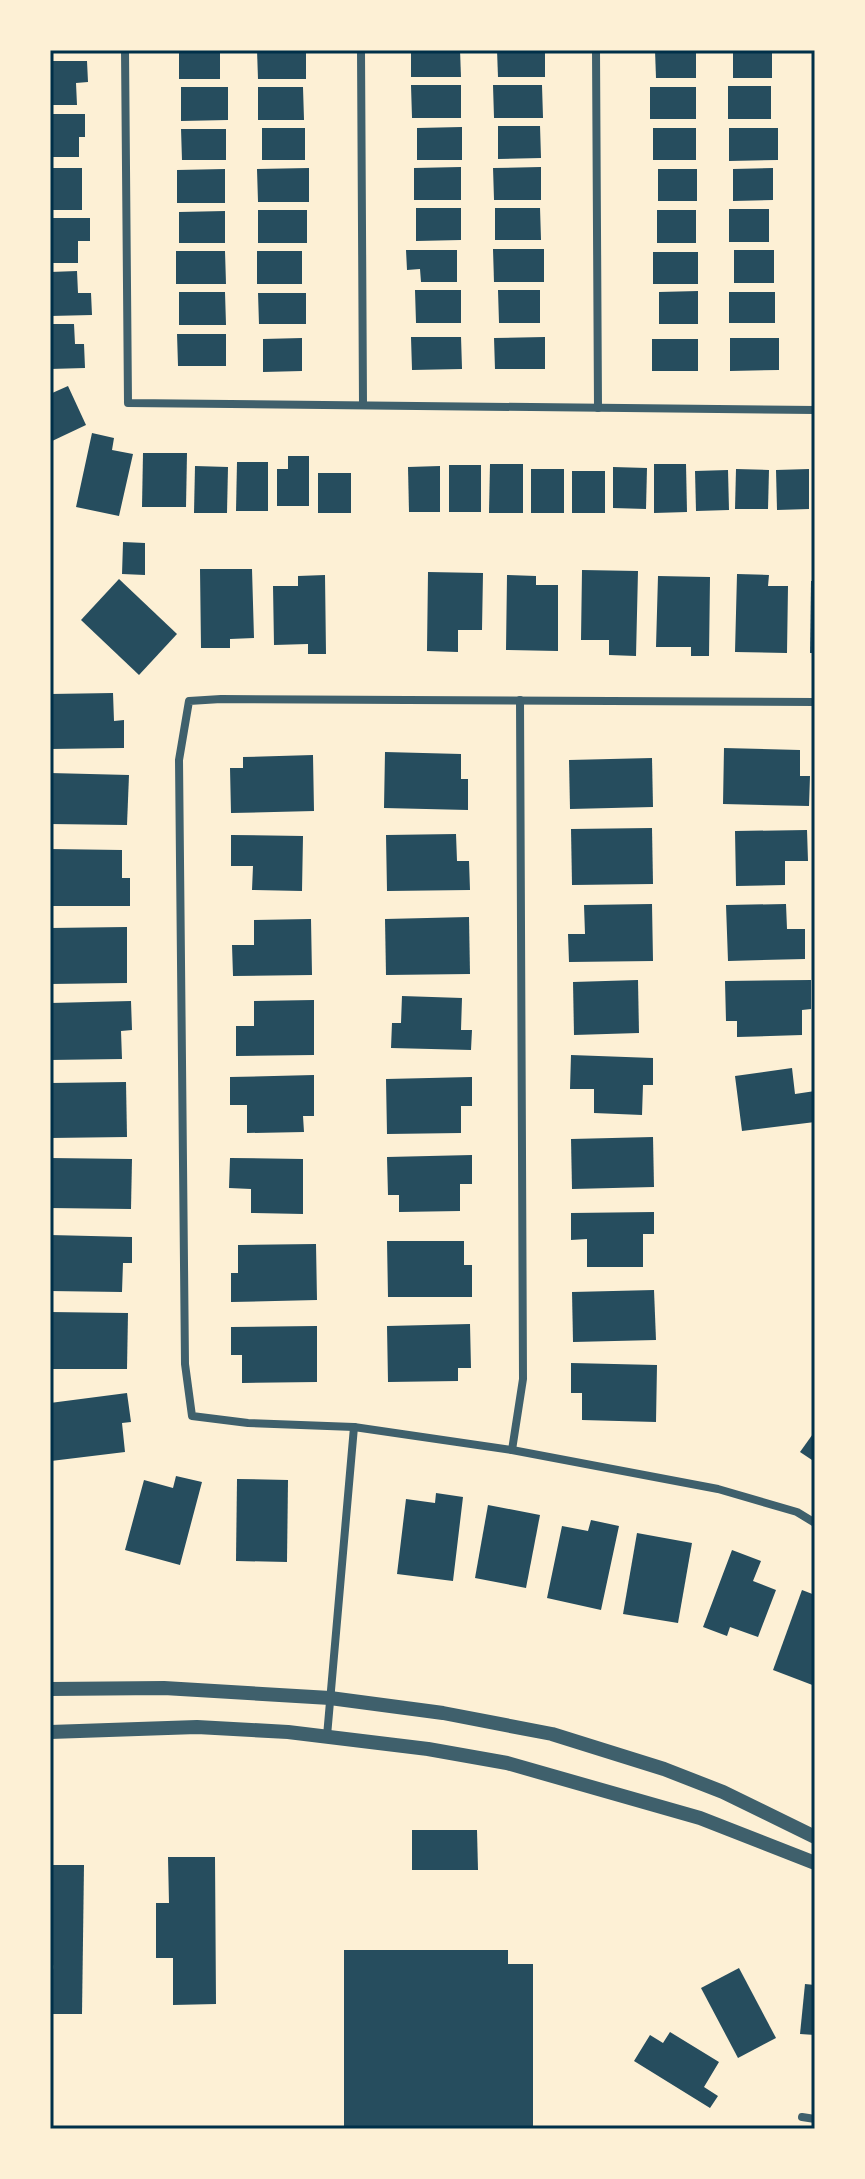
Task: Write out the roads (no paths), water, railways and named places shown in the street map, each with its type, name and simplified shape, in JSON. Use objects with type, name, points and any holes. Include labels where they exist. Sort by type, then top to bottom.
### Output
[{"type":"street","points":[[125,50],[128,403],[815,410]]},
{"type":"street","points":[[361,50],[363,404]]},
{"type":"street","points":[[596,50],[598,408]]},
{"type":"street","points":[[512,1450],[523,1379],[520,700]]},
{"type":"street","points":[[815,702],[189,701],[179,760],[185,1364],[192,1416],[248,1423],[354,1427],[512,1450],[718,1489],[797,1512],[815,1523]]},
{"type":"street","points":[[327,1736],[354,1427]]},
{"type":"street","points":[[50,1689],[149,1688],[330,1698],[443,1713],[552,1734],[664,1769],[723,1792],[815,1837]]},
{"type":"street","points":[[50,1732],[197,1727],[327,1736],[428,1749],[507,1763],[700,1818],[815,1863]]},
{"type":"street","points":[[802,2117],[815,2119]]}]
